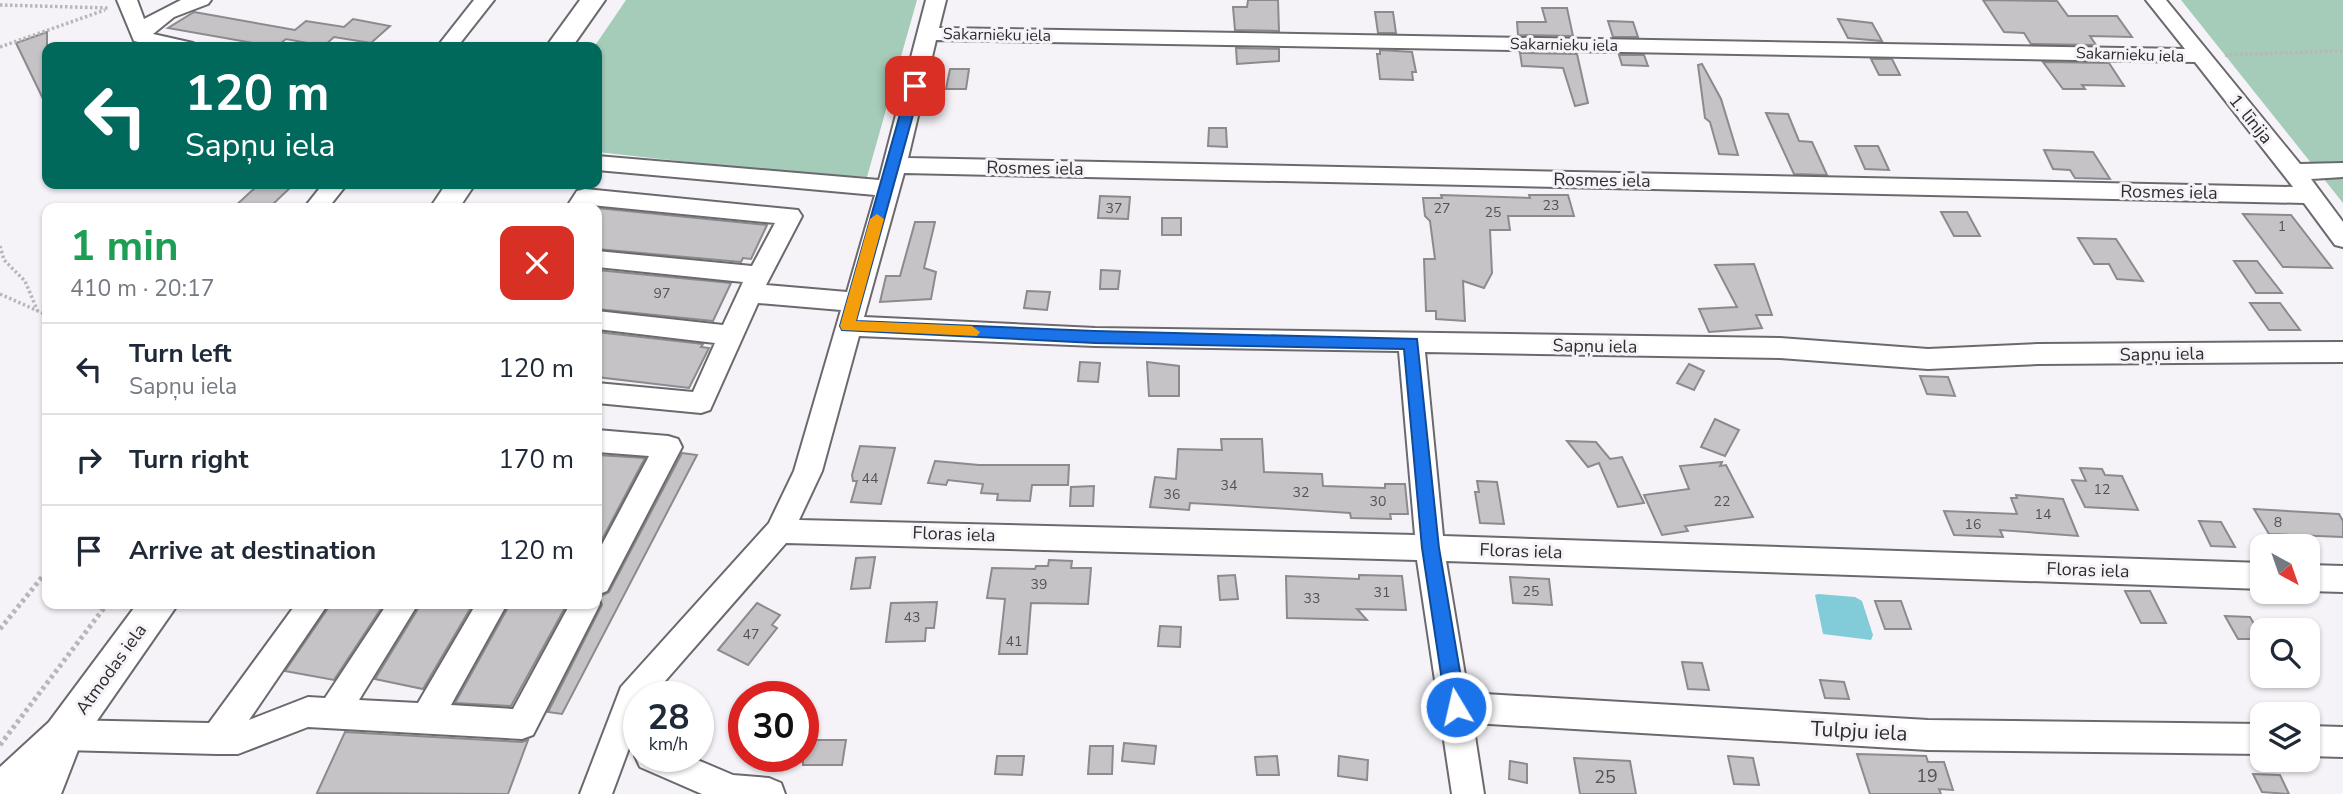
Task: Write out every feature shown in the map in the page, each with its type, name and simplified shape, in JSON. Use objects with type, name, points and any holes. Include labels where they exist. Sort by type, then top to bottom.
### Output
[{"type":"main road","points":[[563,42],[593,0]]},
{"type":"main road","name":"Atmodas iela","points":[[1,794],[62,735],[155,609]]},
{"type":"main road","name":"Atmodas iela","points":[[40,794],[62,735]]},
{"type":"street","points":[[127,0],[141,37]]},
{"type":"street","points":[[141,37],[148,23],[170,11],[201,0]]},
{"type":"street","points":[[451,42],[484,0]]},
{"type":"street","points":[[647,681],[779,531],[808,471],[936,0]]},
{"type":"street","name":"1. līnija","points":[[2156,0],[2199,57],[2294,172],[2343,239]]},
{"type":"street","name":"Sakarnieku iela","points":[[928,34],[2199,57]]},
{"type":"street","points":[[141,37],[164,42]]},
{"type":"street","points":[[602,163],[890,176]]},
{"type":"street","points":[[2294,172],[2343,170]]},
{"type":"street","name":"Rosmes iela","points":[[890,176],[2309,195]]},
{"type":"street","points":[[581,203],[584,197],[790,216],[755,284],[701,403],[602,393]]},
{"type":"street","name":"Sapņu iela","points":[[602,259],[755,284],[850,314],[1095,337],[1780,348],[1928,359],[2038,354],[2343,352]]},
{"type":"street","points":[[602,321],[731,335]]},
{"type":"street","points":[[1411,344],[1430,548],[1468,794]]},
{"type":"street","points":[[602,441],[668,447],[602,572]]},
{"type":"street","name":"Floras iela","points":[[779,531],[1430,548],[2250,576]]},
{"type":"street","points":[[2320,578],[2343,579]]},
{"type":"street","points":[[217,739],[309,609]]},
{"type":"street","points":[[333,713],[400,609]]},
{"type":"street","points":[[426,719],[489,609]]},
{"type":"street","points":[[62,735],[238,739],[308,712],[522,724],[582,609]]},
{"type":"street","name":"Tulpju iela","points":[[1456,707],[1928,735],[2250,739]]},
{"type":"street","points":[[2320,741],[2343,741]]},
{"type":"street","points":[[596,794],[623,750]]},
{"type":"street","points":[[688,772],[732,791],[769,794]]},
{"type":"path","points":[[0,5],[112,8],[0,47]]},
{"type":"path","points":[[2199,57],[2343,51]]},
{"type":"path","points":[[0,246],[4,260],[25,281],[38,312]]},
{"type":"path","points":[[0,294],[42,313]]},
{"type":"path","points":[[0,629],[42,577]]},
{"type":"path","points":[[0,745],[103,609]]},
{"type":"green space","points":[[626,0],[917,0],[867,177],[790,173],[602,153],[602,42],[597,42]]},
{"type":"green space","points":[[2181,0],[2343,0],[2343,203]]},
{"type":"water","points":[[1815,595],[1855,597],[1862,601],[1873,635],[1871,640],[1823,634]]},
{"type":"building","points":[[1248,0],[1278,0],[1279,31],[1235,30],[1233,7],[1247,7]]},
{"type":"building","points":[[1983,0],[2057,1],[2068,16],[2117,16],[2132,37],[2090,36],[2096,45],[2031,44],[2024,33],[2004,32]]},
{"type":"building","points":[[1542,8],[1567,8],[1573,36],[1518,35],[1517,22],[1546,22]]},
{"type":"building","points":[[194,12],[295,30],[306,21],[344,27],[353,19],[390,26],[372,42],[334,37],[328,42],[286,39],[282,42],[248,42],[168,28]]},
{"type":"building","points":[[1375,12],[1393,12],[1396,33],[1378,33]]},
{"type":"building","points":[[1838,19],[1872,23],[1882,41],[1848,38]]},
{"type":"building","points":[[1608,21],[1633,22],[1638,37],[1613,37]]},
{"type":"building","points":[[47,32],[47,42],[42,42],[42,97],[16,43]]},
{"type":"building","points":[[1236,48],[1279,49],[1279,61],[1237,64]]},
{"type":"building","points":[[1380,50],[1412,52],[1416,72],[1412,72],[1413,80],[1380,79],[1377,54],[1380,54]]},
{"type":"building","points":[[1520,53],[1577,54],[1588,103],[1575,106],[1563,68],[1522,66]]},
{"type":"building","points":[[1619,55],[1644,55],[1648,66],[1622,65]]},
{"type":"building","points":[[1871,59],[1892,59],[1900,75],[1879,75]]},
{"type":"building","points":[[2043,62],[2109,63],[2124,86],[2082,85],[2085,89],[2063,89]]},
{"type":"building","points":[[1702,64],[1721,99],[1738,155],[1719,154],[1710,122],[1705,118],[1698,65]]},
{"type":"building","points":[[950,69],[969,69],[966,89],[946,89]]},
{"type":"building","points":[[1766,113],[1788,114],[1799,141],[1812,142],[1827,175],[1794,174]]},
{"type":"building","points":[[1209,128],[1226,128],[1227,147],[1208,146]]},
{"type":"building","points":[[1855,146],[1878,146],[1889,170],[1865,169]]},
{"type":"building","points":[[2044,150],[2093,152],[2110,179],[2075,178],[2070,170],[2053,169]]},
{"type":"building","points":[[254,189],[289,189],[274,203],[238,203]]},
{"type":"building","points":[[1441,195],[1530,198],[1529,195],[1568,195],[1574,216],[1508,216],[1510,230],[1490,230],[1492,273],[1484,288],[1463,281],[1465,321],[1436,319],[1436,311],[1426,311],[1424,259],[1435,259],[1430,221],[1425,216],[1423,198],[1442,198]]},
{"type":"building","points":[[1100,196],[1130,197],[1128,219],[1098,218]]},
{"type":"building","points":[[602,208],[767,225],[751,259],[743,258],[741,262],[602,249]]},
{"type":"building","points":[[1941,212],[1967,212],[1980,236],[1954,236]]},
{"type":"building","points":[[2243,214],[2291,215],[2332,268],[2283,267]]},
{"type":"building","points":[[1162,218],[1181,218],[1181,235],[1162,235]]},
{"type":"building","points":[[915,222],[935,222],[924,268],[936,272],[931,299],[880,302],[886,276],[900,276]]},
{"type":"building","points":[[2078,238],[2116,239],[2143,281],[2117,279],[2109,264],[2094,264]]},
{"type":"building","points":[[2234,261],[2257,261],[2282,293],[2256,293]]},
{"type":"building","points":[[1754,264],[1772,315],[1756,315],[1762,328],[1709,332],[1699,309],[1737,307],[1715,265]]},
{"type":"building","points":[[602,270],[731,283],[713,321],[602,310]]},
{"type":"building","points":[[1101,270],[1120,271],[1118,289],[1100,289]]},
{"type":"building","points":[[1027,291],[1050,292],[1047,310],[1024,308]]},
{"type":"building","points":[[2250,303],[2280,303],[2300,330],[2269,330]]},
{"type":"building","points":[[602,333],[703,344],[701,347],[709,348],[689,388],[602,378]]},
{"type":"building","points":[[1080,362],[1100,363],[1098,382],[1078,381]]},
{"type":"building","points":[[1147,362],[1179,366],[1179,396],[1149,396]]},
{"type":"building","points":[[1689,364],[1704,371],[1694,390],[1677,383]]},
{"type":"building","points":[[1920,376],[1948,377],[1955,396],[1927,394]]},
{"type":"building","points":[[1715,419],[1739,430],[1725,456],[1701,447]]},
{"type":"building","points":[[1221,439],[1262,439],[1264,472],[1322,474],[1323,486],[1385,488],[1385,484],[1405,484],[1408,514],[1390,514],[1391,519],[1351,518],[1350,513],[1190,503],[1189,510],[1150,507],[1155,477],[1176,479],[1178,449],[1222,450]]},
{"type":"building","points":[[1567,441],[1596,442],[1610,459],[1622,457],[1644,503],[1618,507],[1599,463],[1588,467]]},
{"type":"building","points":[[860,446],[895,448],[881,504],[851,502],[857,481],[853,481],[852,475]]},
{"type":"building","points":[[682,453],[697,455],[562,714],[548,712],[602,609],[602,596],[609,592]]},
{"type":"building","points":[[602,455],[645,458],[602,540]]},
{"type":"building","points":[[935,461],[979,465],[1069,465],[1068,485],[1032,485],[1030,501],[997,500],[998,494],[981,493],[983,484],[948,480],[946,485],[928,483]]},
{"type":"building","points":[[1722,462],[1720,466],[1726,465],[1753,517],[1685,526],[1688,531],[1662,535],[1644,495],[1689,489],[1680,466]]},
{"type":"building","points":[[2080,468],[2102,469],[2105,475],[2122,476],[2138,510],[2085,507],[2072,480],[2086,481]]},
{"type":"building","points":[[1477,481],[1497,482],[1504,524],[1480,523],[1475,492],[1479,492]]},
{"type":"building","points":[[1094,486],[1093,506],[1070,506],[1071,487]]},
{"type":"building","points":[[2016,495],[2063,499],[2078,536],[2000,530],[2003,537],[1954,535],[1944,511],[2017,514],[2011,498],[2017,498]]},
{"type":"building","points":[[2254,509],[2339,514],[2343,521],[2343,537],[2269,534]]},
{"type":"building","points":[[2199,521],[2221,522],[2235,547],[2211,546]]},
{"type":"building","points":[[875,557],[870,588],[851,589],[856,558]]},
{"type":"building","points":[[1049,560],[1072,561],[1071,568],[1091,568],[1088,604],[1031,603],[1027,654],[999,654],[1005,599],[987,598],[992,568],[1035,569],[1036,566],[1048,566]]},
{"type":"building","points":[[1235,575],[1238,599],[1220,600],[1218,576]]},
{"type":"building","points":[[1359,575],[1402,576],[1406,610],[1357,609],[1367,620],[1287,618],[1286,576],[1359,579]]},
{"type":"building","points":[[1510,577],[1549,579],[1552,605],[1513,603]]},
{"type":"building","points":[[2125,591],[2150,591],[2166,623],[2141,623]]},
{"type":"building","points":[[1875,601],[1901,601],[1911,629],[1885,629]]},
{"type":"building","points":[[937,602],[934,628],[926,628],[925,641],[886,642],[891,603]]},
{"type":"building","points":[[757,603],[780,615],[772,625],[777,628],[748,665],[718,650]]},
{"type":"building","points":[[328,609],[381,609],[334,680],[285,671]]},
{"type":"building","points":[[418,609],[470,609],[423,689],[375,679]]},
{"type":"building","points":[[507,609],[564,609],[511,706],[455,703]]},
{"type":"building","points":[[2225,616],[2251,618],[2250,639],[2238,639]]},
{"type":"building","points":[[1160,626],[1181,627],[1180,647],[1158,646]]},
{"type":"building","points":[[1682,662],[1702,663],[1709,690],[1688,689]]},
{"type":"building","points":[[1820,680],[1844,682],[1849,699],[1825,698]]},
{"type":"building","points":[[345,732],[522,742],[528,740],[508,794],[317,793]]},
{"type":"building","points":[[819,740],[846,740],[842,765],[819,765]]},
{"type":"building","points":[[1124,743],[1156,746],[1154,764],[1122,761]]},
{"type":"building","points":[[1090,746],[1113,746],[1112,774],[1088,774]]},
{"type":"building","points":[[1857,754],[1926,756],[1928,762],[1944,762],[1953,790],[1939,789],[1941,794],[1870,794]]},
{"type":"building","points":[[997,756],[1024,756],[1022,775],[995,774]]},
{"type":"building","points":[[1277,756],[1279,775],[1257,775],[1255,757]]},
{"type":"building","points":[[1339,756],[1368,760],[1367,780],[1338,776]]},
{"type":"building","points":[[1728,756],[1753,758],[1759,785],[1734,784]]},
{"type":"building","points":[[1574,758],[1630,761],[1636,794],[1580,794]]},
{"type":"building","points":[[1510,761],[1527,764],[1527,783],[1509,779]]},
{"type":"building","points":[[2253,774],[2280,775],[2289,794],[2262,792]]},
{"type":"slow traffic","points":[[877,219],[847,326],[972,332]]},
{"type":"route","points":[[915,86],[895,165],[847,326],[1095,337],[1411,344],[1430,548],[1456,707]]}]
